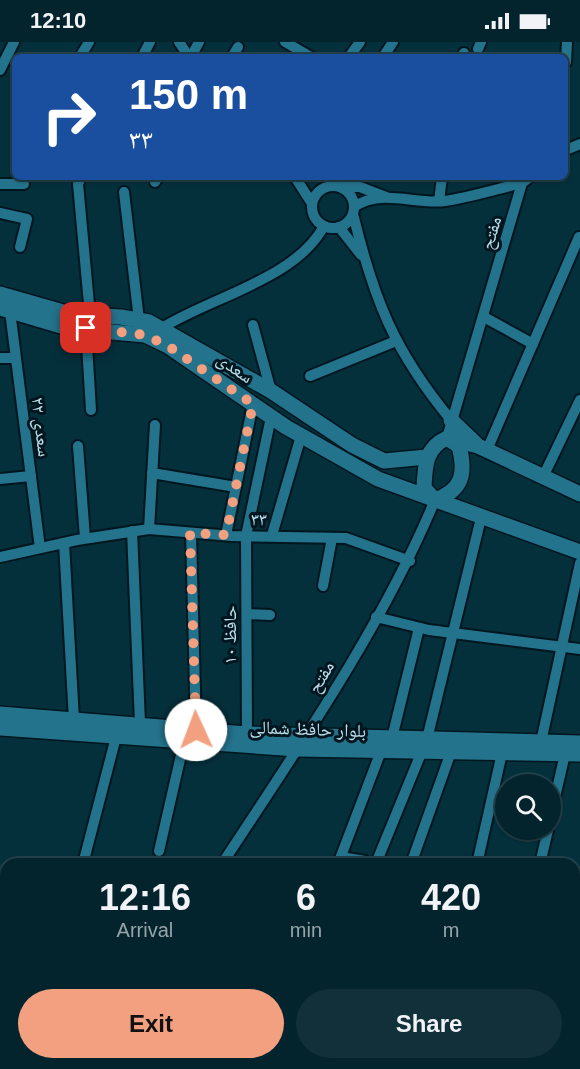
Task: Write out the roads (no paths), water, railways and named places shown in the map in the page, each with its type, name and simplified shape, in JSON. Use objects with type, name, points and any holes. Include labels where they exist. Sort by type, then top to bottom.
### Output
[{"type":"street","points":[[1,67],[14,42]]},
{"type":"street","points":[[285,43],[305,54]]},
{"type":"street","points":[[234,54],[238,47]]},
{"type":"street","points":[[297,180],[312,202]]},
{"type":"street","points":[[303,180],[325,186],[360,187],[389,198]]},
{"type":"street","points":[[439,201],[442,180]]},
{"type":"street","points":[[325,186],[314,196],[312,202],[314,217],[324,226],[339,227],[350,220],[353,210],[361,202],[389,198],[439,201],[526,180]]},
{"type":"street","name":"مفتح","points":[[447,438],[526,180]]},
{"type":"street","points":[[80,181],[91,410]]},
{"type":"street","points":[[0,184],[24,184]]},
{"type":"street","points":[[342,187],[351,195],[364,260],[375,297],[396,341],[415,373],[451,420],[483,448]]},
{"type":"street","points":[[124,192],[140,320]]},
{"type":"street","points":[[0,213],[27,219],[20,247]]},
{"type":"street","points":[[162,328],[184,314],[279,269],[315,244],[324,226]]},
{"type":"street","points":[[339,227],[364,260]]},
{"type":"street","points":[[483,448],[533,344],[579,237]]},
{"type":"street","name":"سعدی","points":[[0,294],[70,314],[88,322],[145,335],[168,346],[301,436],[378,480],[580,552]]},
{"type":"street","name":"سعدی","points":[[5,310],[68,328],[88,322],[140,320],[162,328],[271,391],[352,445],[384,461]]},
{"type":"street","name":"سعدی ۲۲","points":[[5,310],[15,358],[40,548]]},
{"type":"street","points":[[484,318],[533,344]]},
{"type":"street","points":[[253,325],[271,391]]},
{"type":"street","points":[[310,376],[396,341]]},
{"type":"street","points":[[0,358],[15,358]]},
{"type":"street","points":[[543,477],[580,400]]},
{"type":"street","points":[[226,535],[253,404]]},
{"type":"street","name":"حافظ ۱۰","points":[[248,734],[246,536],[271,417]]},
{"type":"street","points":[[150,529],[155,425]]},
{"type":"street","points":[[272,535],[301,436]]},
{"type":"street","points":[[447,438],[459,446],[463,462],[461,474],[458,486],[449,495],[435,500],[424,488],[427,457],[435,444],[447,438],[483,448],[580,494]]},
{"type":"street","points":[[78,446],[85,538]]},
{"type":"street","points":[[378,480],[384,461],[427,457]]},
{"type":"street","points":[[152,474],[236,487]]},
{"type":"street","points":[[0,479],[31,476]]},
{"type":"street","name":"مفتح","points":[[226,858],[301,743],[410,561],[435,500]]},
{"type":"street","points":[[378,858],[424,745],[481,518]]},
{"type":"street","name":"۳۳","points":[[0,557],[85,538],[150,529],[226,535],[354,540],[410,561]]},
{"type":"street","points":[[132,531],[140,723]]},
{"type":"street","points":[[190,533],[196,730]]},
{"type":"street","points":[[322,586],[332,538]]},
{"type":"street","points":[[64,543],[74,720]]},
{"type":"street","points":[[541,742],[580,563]]},
{"type":"street","points":[[247,614],[270,615]]},
{"type":"street","points":[[376,618],[419,628],[580,649]]},
{"type":"street","points":[[392,738],[419,628]]},
{"type":"street","name":"بلوار حافظ شمالی","points":[[0,713],[140,723],[381,751],[424,745],[580,743]]},
{"type":"street","name":"بلوار حافظ شمالی","points":[[0,728],[184,742],[301,743],[392,738],[451,752],[573,754]]},
{"type":"street","points":[[85,858],[116,737]]},
{"type":"street","points":[[159,851],[184,742]]},
{"type":"street","points":[[340,858],[381,751]]},
{"type":"street","points":[[413,858],[451,752]]},
{"type":"street","points":[[478,858],[502,753]]},
{"type":"street","points":[[561,788],[573,754]]},
{"type":"street","points":[[541,858],[546,840]]}]
